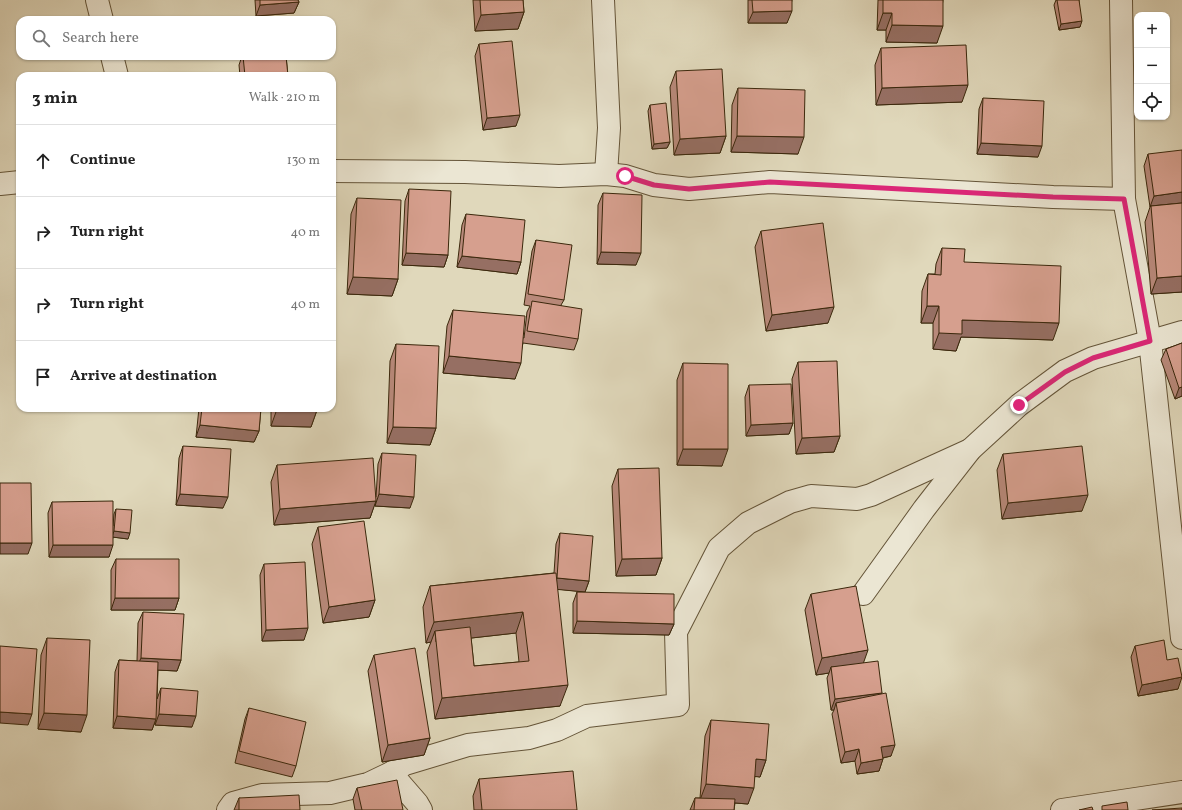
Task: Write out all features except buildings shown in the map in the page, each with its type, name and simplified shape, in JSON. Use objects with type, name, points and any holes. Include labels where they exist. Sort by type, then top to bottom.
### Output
[{"type":"street","points":[[97,0],[101,16]]},
{"type":"street","points":[[603,0],[609,128],[606,174]]},
{"type":"street","points":[[1121,0],[1124,199],[1150,341],[1182,638]]},
{"type":"street","points":[[113,60],[116,72]]},
{"type":"street","points":[[336,171],[465,172],[559,176],[606,174],[625,176],[654,185],[689,189],[770,182],[1053,197],[1124,199]]},
{"type":"street","points":[[0,184],[16,182]]},
{"type":"street","points":[[863,594],[924,509],[970,450],[1019,405],[1065,372],[1093,358],[1182,332]]},
{"type":"street","points":[[228,810],[233,803],[262,795],[330,793],[368,784],[391,773],[405,764],[468,745],[528,738],[557,730],[587,716],[678,705],[676,632],[719,548],[748,523],[790,502],[811,496],[857,499],[871,495],[970,450]]},
{"type":"street","points":[[391,773],[417,803],[421,810]]},
{"type":"street","points":[[1062,810],[1182,792]]},
{"type":"route","points":[[625,176],[654,185],[689,189],[770,182],[1053,197],[1124,199],[1150,341],[1093,358],[1065,372],[1019,405]]}]
